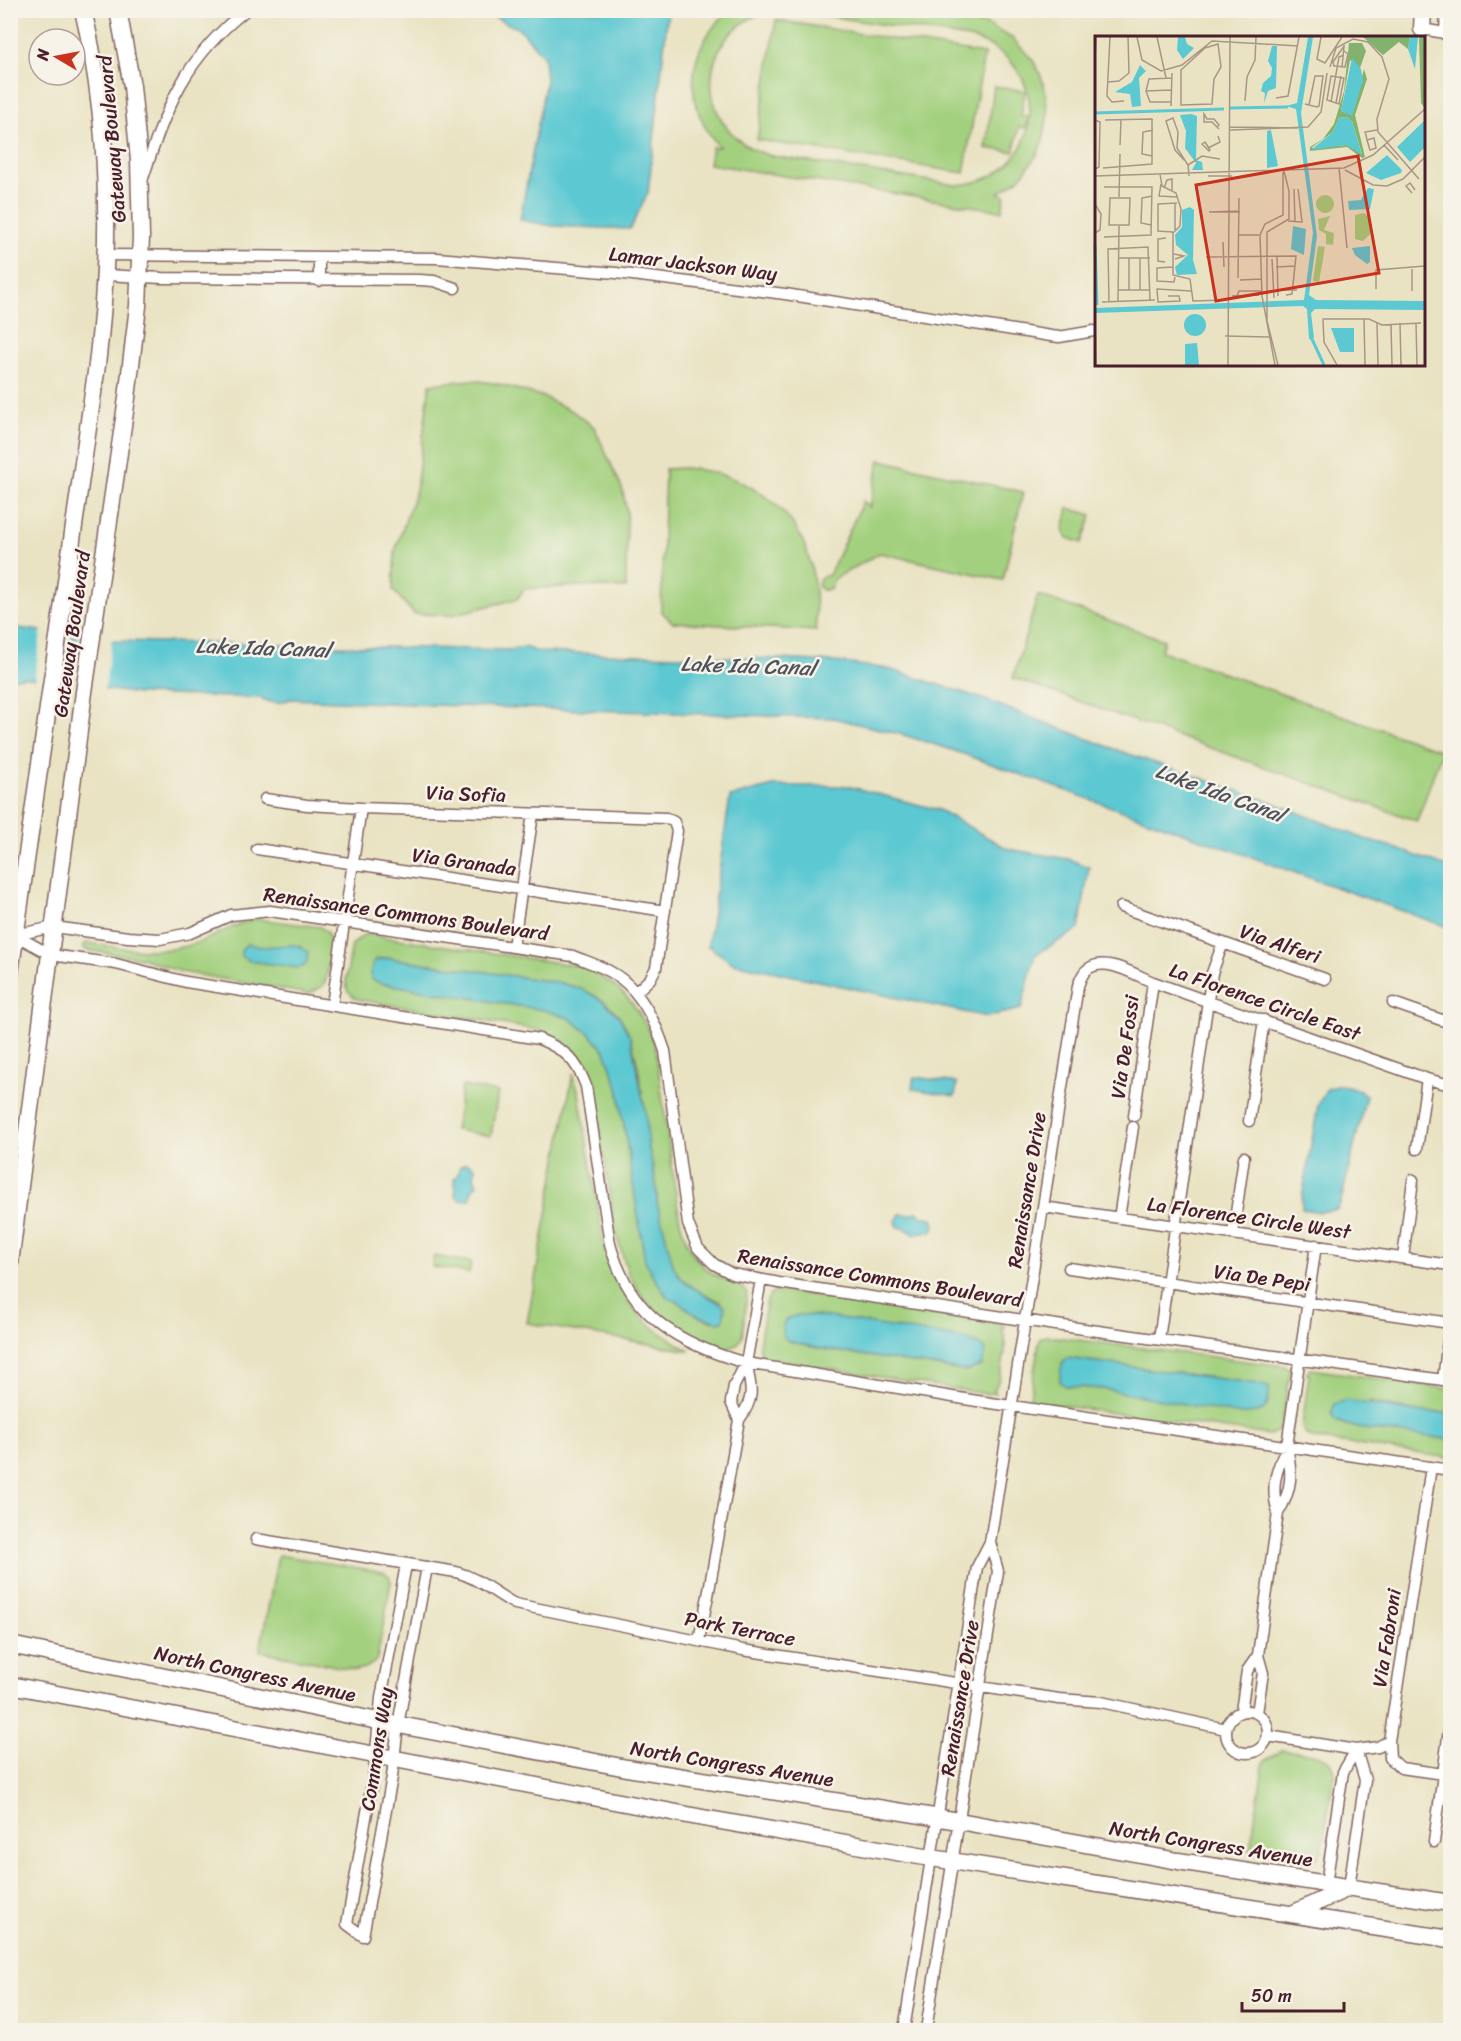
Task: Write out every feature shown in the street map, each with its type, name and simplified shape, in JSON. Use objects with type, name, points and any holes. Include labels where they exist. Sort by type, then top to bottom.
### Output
[{"type":"main road","name":"Gateway Boulevard","points":[[10,973],[97,365],[105,275],[106,193],[101,125],[83,10]]},
{"type":"main road","name":"Gateway Boulevard","points":[[10,1263],[84,692],[132,359],[140,277],[140,186],[132,86],[118,10]]},
{"type":"main road","points":[[1422,29],[1423,10]]},
{"type":"main road","points":[[1449,10],[1449,33]]},
{"type":"main road","name":"North Congress Avenue","points":[[10,1645],[398,1725],[627,1768],[958,1821],[1178,1861],[1450,1904]]},
{"type":"main road","points":[[10,1685],[703,1818],[932,1858],[1450,1939]]},
{"type":"main road","points":[[1292,1914],[1349,1887]]},
{"type":"street","points":[[140,186],[159,130],[178,87],[207,45],[223,28],[246,10]]},
{"type":"street","points":[[1422,29],[1449,33]]},
{"type":"street","name":"Lamar Jackson Way","points":[[106,255],[437,258],[665,277],[1059,337],[1094,332]]},
{"type":"street","points":[[319,258],[319,281]]},
{"type":"street","points":[[105,275],[319,281],[420,280],[434,281],[455,288]]},
{"type":"street","name":"Via Sofia","points":[[265,799],[307,805],[361,808],[666,818],[674,822],[677,831],[664,911]]},
{"type":"street","points":[[332,1005],[361,808]]},
{"type":"street","points":[[513,947],[533,814]]},
{"type":"street","name":"Via Granada","points":[[257,849],[664,911]]},
{"type":"street","name":"Via Alferi","points":[[1121,907],[1325,979]]},
{"type":"street","name":"Renaissance Commons Boulevard","points":[[15,935],[54,927],[160,939],[190,933],[231,915],[270,910],[573,956],[610,971],[636,992],[656,1025],[665,1051],[688,1224],[698,1248],[714,1264],[732,1274],[1026,1320],[1447,1381]]},
{"type":"street","points":[[636,992],[650,979],[656,968],[664,911]]},
{"type":"street","points":[[15,935],[51,955],[116,964],[186,982],[539,1039],[557,1047],[567,1054],[581,1072],[586,1086],[610,1244],[627,1288],[646,1313],[678,1336],[720,1356],[746,1364],[1011,1406],[1450,1470]]},
{"type":"street","name":"Via Alferi","points":[[1159,1339],[1212,973],[1223,943]]},
{"type":"street","name":"La Florence Circle East","points":[[1078,986],[1086,970],[1097,965],[1114,967],[1427,1079],[1450,1085]]},
{"type":"street","name":"Via De Fossi","points":[[1119,1218],[1152,982]]},
{"type":"street","name":"Renaissance Drive","points":[[904,2031],[977,1567],[990,1542],[1078,986]]},
{"type":"street","points":[[1393,1003],[1450,1023]]},
{"type":"street","points":[[1249,1121],[1264,1020]]},
{"type":"street","points":[[1417,1149],[1427,1079]]},
{"type":"street","points":[[1233,1234],[1244,1157]]},
{"type":"street","points":[[1402,1258],[1413,1180]]},
{"type":"street","name":"La Florence Circle West","points":[[1042,1207],[1450,1265]]},
{"type":"street","points":[[1257,1713],[1263,1673],[1258,1655],[1278,1513],[1273,1496],[1277,1470],[1287,1446],[1316,1245]]},
{"type":"street","name":"Via De Pepi","points":[[1069,1268],[1450,1324]]},
{"type":"street","points":[[739,1420],[731,1402],[734,1386],[746,1364],[761,1280]]},
{"type":"street","points":[[1447,1381],[1450,1324]]},
{"type":"street","points":[[699,1640],[739,1420],[749,1405],[752,1387],[746,1364]]},
{"type":"street","name":"Via Fabroni","points":[[1389,1741],[1431,1467]]},
{"type":"street","name":"Park Terrace","points":[[256,1539],[470,1576],[502,1598],[522,1606],[742,1650],[1059,1699],[1101,1702],[1226,1729]]},
{"type":"street","name":"Renaissance Drive","points":[[926,2031],[998,1571],[990,1542]]},
{"type":"street","name":"Commons Way","points":[[406,1565],[378,1721],[375,1755],[347,1924],[363,1936],[427,1567]]},
{"type":"street","points":[[1241,1711],[1247,1671],[1258,1655]]},
{"type":"street","points":[[1241,1711],[1257,1713],[1266,1723],[1268,1736],[1262,1747],[1251,1753],[1238,1751],[1228,1742],[1226,1729],[1231,1718],[1241,1711]]},
{"type":"street","points":[[1434,1842],[1450,1722]]},
{"type":"street","points":[[1268,1736],[1356,1750],[1378,1747],[1389,1741],[1390,1758],[1401,1768],[1443,1774]]},
{"type":"street","points":[[1326,1884],[1343,1772],[1356,1750]]},
{"type":"street","points":[[1349,1887],[1365,1780],[1356,1750]]},
{"type":"street","points":[[917,1951],[939,1955]]},
{"type":"green space","points":[[729,11],[772,11],[745,22],[727,38],[715,60],[712,83],[715,106],[727,127],[746,145],[772,156],[956,185],[986,178],[1009,163],[1023,142],[1030,118],[1028,93],[1017,70],[997,50],[969,38],[796,11],[910,11],[986,24],[1012,38],[1032,59],[1044,85],[1048,113],[1043,141],[1037,155],[1020,178],[999,193],[1005,195],[1002,211],[709,164],[712,147],[719,147],[699,113],[694,95],[694,77],[697,59],[704,42],[714,26]]},
{"type":"green space","points":[[776,20],[984,54],[964,173],[757,140]]},
{"type":"green space","points":[[994,86],[1025,91],[1021,115],[1029,116],[1026,128],[1019,127],[1014,152],[986,148]]},
{"type":"green space","points":[[473,380],[498,384],[541,396],[572,411],[594,427],[622,488],[627,513],[626,588],[583,586],[524,589],[517,599],[452,615],[414,614],[393,590],[395,551],[416,490],[430,384]]},
{"type":"green space","points":[[880,460],[1023,492],[1003,580],[880,553],[834,579],[830,589],[823,590],[818,586],[820,578],[829,575],[863,501],[870,507]]},
{"type":"green space","points":[[685,468],[707,471],[747,485],[765,496],[794,526],[804,544],[811,566],[815,590],[816,631],[672,622],[661,611],[665,469]]},
{"type":"green space","points":[[1068,508],[1092,515],[1082,543],[1067,538],[1063,531]]},
{"type":"green space","points":[[1038,595],[1164,640],[1161,651],[1442,751],[1417,821],[1013,678]]},
{"type":"green space","points":[[257,919],[320,927],[327,932],[332,946],[323,986],[309,994],[182,972],[142,958],[86,950],[83,947],[86,943],[142,950],[183,947],[212,937],[241,923]]},
{"type":"green space","points":[[365,934],[579,966],[606,979],[626,997],[642,1018],[655,1046],[679,1216],[687,1243],[697,1259],[710,1272],[739,1285],[747,1293],[742,1338],[737,1345],[727,1349],[676,1327],[652,1307],[629,1275],[617,1238],[591,1077],[582,1060],[563,1042],[538,1030],[356,999],[347,990],[346,980],[352,945]],"holes":[[[389,958],[561,983],[600,999],[613,1009],[626,1029],[637,1060],[664,1240],[671,1260],[683,1280],[721,1302],[711,1321],[668,1298],[643,1248],[618,1087],[605,1051],[590,1034],[569,1018],[544,1010],[380,983],[376,959]]]},
{"type":"green space","points":[[573,1073],[579,1094],[605,1251],[618,1283],[633,1309],[656,1330],[690,1351],[527,1323]]},
{"type":"green space","points":[[462,1086],[498,1092],[491,1136],[455,1130]]},
{"type":"green space","points":[[434,1256],[471,1262],[469,1273],[432,1267]]},
{"type":"green space","points":[[779,1290],[1001,1324],[1005,1327],[1002,1329],[1005,1350],[1002,1369],[994,1390],[996,1393],[986,1394],[768,1359],[761,1353],[759,1345],[767,1300],[771,1294]],"holes":[[[809,1315],[869,1324],[982,1366],[965,1371],[817,1348]]]},
{"type":"green space","points":[[1046,1336],[1285,1366],[1290,1372],[1282,1425],[1277,1432],[1269,1435],[1036,1402],[1030,1397],[1041,1338]],"holes":[[[1067,1358],[1258,1384],[1104,1389],[1066,1386],[1062,1363]]]},
{"type":"green space","points":[[1311,1369],[1450,1389],[1450,1413],[1417,1412],[1370,1402],[1371,1430],[1425,1435],[1450,1440],[1450,1458],[1314,1439],[1306,1435],[1302,1427],[1309,1375],[1306,1373]]},
{"type":"green space","points":[[278,1555],[383,1572],[389,1576],[391,1582],[377,1659],[372,1664],[354,1670],[260,1651]]},
{"type":"green space","points":[[1282,1750],[1320,1756],[1329,1761],[1333,1768],[1322,1851],[1315,1860],[1250,1850],[1264,1761]]},
{"type":"water","points":[[482,11],[668,11],[648,193],[630,229],[553,226],[520,220],[546,80],[544,57],[521,30]]},
{"type":"water","name":"Lake Ida Canal","points":[[11,627],[117,641],[509,650],[524,647],[539,652],[779,659],[835,662],[889,669],[977,697],[1120,751],[1274,803],[1370,841],[1450,868],[1450,928],[952,750],[904,735],[833,718],[290,699],[276,703],[261,698],[138,694],[23,677],[11,679]]},
{"type":"water","points":[[773,786],[847,786],[939,810],[1008,849],[1068,859],[1089,867],[1079,929],[1035,955],[1021,1009],[987,1017],[733,963],[708,946],[730,797]]},
{"type":"water","points":[[247,944],[261,947],[299,946],[308,952],[306,965],[299,968],[250,961],[241,956],[241,951]]},
{"type":"water","points":[[389,958],[561,983],[584,990],[603,1001],[619,1016],[631,1039],[646,1114],[657,1202],[673,1265],[679,1276],[690,1286],[725,1306],[723,1321],[719,1322],[696,1315],[677,1301],[668,1298],[645,1260],[618,1087],[605,1051],[590,1034],[569,1018],[544,1010],[380,983],[371,979],[370,974],[374,961]]},
{"type":"water","points":[[914,1077],[957,1083],[955,1096],[912,1089]]},
{"type":"water","points":[[1340,1085],[1358,1090],[1366,1096],[1341,1201],[1337,1209],[1321,1212],[1302,1209],[1318,1105],[1327,1089]]},
{"type":"water","points":[[465,1163],[475,1168],[474,1177],[477,1184],[472,1190],[470,1199],[462,1201],[455,1196],[454,1180],[460,1166]]},
{"type":"water","points":[[917,1212],[923,1217],[933,1218],[935,1226],[932,1232],[921,1232],[915,1235],[898,1227],[896,1221],[900,1214],[911,1215]]},
{"type":"water","points":[[798,1315],[829,1317],[964,1339],[981,1345],[986,1350],[982,1366],[965,1371],[817,1348],[788,1341],[782,1334],[786,1321]]},
{"type":"water","points":[[1067,1358],[1258,1384],[1269,1387],[1268,1403],[1266,1408],[1257,1413],[1236,1414],[1104,1389],[1066,1386],[1060,1382],[1060,1375]]},
{"type":"water","points":[[1346,1400],[1417,1412],[1450,1413],[1450,1440],[1375,1431],[1334,1420],[1332,1413],[1334,1404]]},
{"type":"pier","points":[[42,628],[72,632],[64,686],[34,681]]},
{"type":"pier","points":[[79,633],[112,638],[104,692],[70,687]]}]
